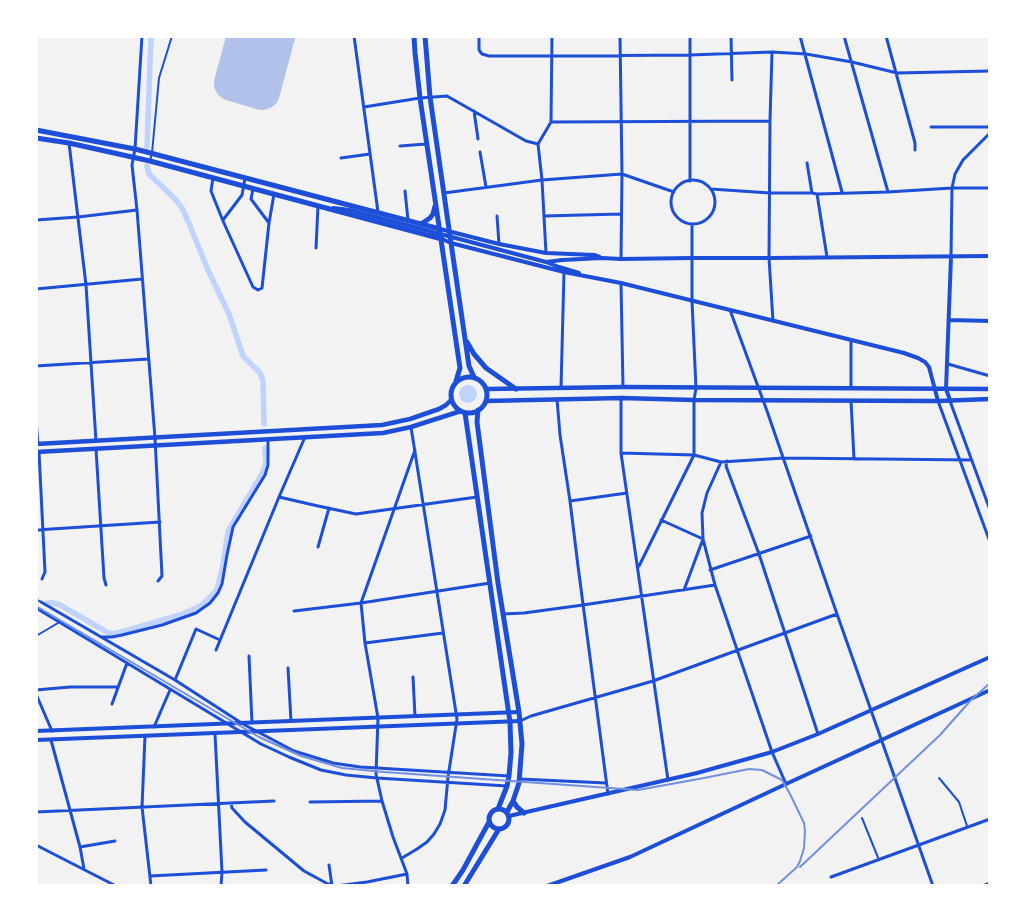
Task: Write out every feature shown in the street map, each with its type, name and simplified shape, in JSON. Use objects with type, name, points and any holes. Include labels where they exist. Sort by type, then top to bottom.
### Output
[{"type":"main road","points":[[414,36],[420,98],[460,368],[451,390],[451,400],[453,405],[463,412],[510,722],[511,753],[509,776],[498,809]]},
{"type":"main road","points":[[425,36],[430,97],[450,243],[469,366],[474,377]]},
{"type":"main road","points":[[36,130],[152,153],[440,229]]},
{"type":"main road","points":[[36,138],[150,161],[442,240]]},
{"type":"main road","points":[[421,224],[433,214],[436,201]]},
{"type":"main road","points":[[464,338],[486,368],[516,389]]},
{"type":"main road","points":[[38,452],[383,433],[463,412],[472,413],[483,406],[487,395],[486,389],[479,380],[474,377],[464,377],[456,381]]},
{"type":"main road","points":[[486,389],[623,387],[990,389]]},
{"type":"main road","points":[[486,401],[621,398],[938,401],[990,399]]},
{"type":"main road","points":[[37,444],[382,425],[410,419],[439,409],[446,406],[451,400]]},
{"type":"main road","points":[[464,886],[499,829],[508,824],[508,814],[520,779],[522,744],[519,712],[503,614],[478,410]]},
{"type":"main road","points":[[513,801],[524,813]]},
{"type":"main road","points":[[452,886],[463,870],[489,822],[490,814],[498,809],[504,810],[508,814]]},
{"type":"main road","points":[[489,822],[499,829]]},
{"type":"main road","points":[[447,886],[463,870]]},
{"type":"street","points":[[142,36],[135,149],[132,165],[155,438],[162,576],[158,582]]},
{"type":"street","points":[[354,36],[378,213]]},
{"type":"street","points":[[479,36],[479,50],[482,54],[489,56],[690,55],[772,52],[806,54],[852,62],[897,73],[990,71]]},
{"type":"street","points":[[546,253],[538,144],[551,122],[552,36]]},
{"type":"street","points":[[620,36],[622,122],[621,260]]},
{"type":"street","points":[[690,36],[690,181]]},
{"type":"street","points":[[731,36],[732,80]]},
{"type":"street","points":[[800,36],[842,192]]},
{"type":"street","points":[[844,36],[888,192]]},
{"type":"street","points":[[886,36],[916,150]]},
{"type":"street","points":[[772,52],[769,258],[773,321]]},
{"type":"street","points":[[364,107],[420,98],[447,96],[526,141],[538,144]]},
{"type":"street","points":[[474,111],[478,139]]},
{"type":"street","points":[[551,122],[770,120]]},
{"type":"street","points":[[932,127],[990,127]]},
{"type":"street","points":[[990,133],[963,160],[955,174],[952,188],[950,320],[946,389],[990,510]]},
{"type":"street","points":[[69,144],[86,284],[96,441]]},
{"type":"street","points":[[400,146],[427,144]]},
{"type":"street","points":[[480,152],[486,187]]},
{"type":"street","points":[[341,158],[370,154]]},
{"type":"street","points":[[807,163],[812,193]]},
{"type":"street","points":[[444,193],[542,180],[622,174],[674,192]]},
{"type":"street","points":[[213,177],[211,191],[222,221],[253,287],[258,290],[262,288],[274,194]]},
{"type":"street","points":[[222,221],[242,196],[246,178]]},
{"type":"street","points":[[690,181],[698,181],[710,189],[714,195],[715,204],[713,212],[708,219],[701,223],[692,224],[679,219],[672,207],[674,192],[681,185],[690,181]]},
{"type":"street","points":[[253,188],[251,199],[270,223]]},
{"type":"street","points":[[710,189],[817,194],[990,188]]},
{"type":"street","points":[[405,191],[408,220]]},
{"type":"street","points":[[817,194],[827,257]]},
{"type":"street","points":[[327,199],[350,210]]},
{"type":"street","points":[[316,248],[318,205]]},
{"type":"street","points":[[325,207],[350,210],[546,262],[559,268],[608,282]]},
{"type":"street","points":[[36,220],[136,210]]},
{"type":"street","points":[[544,216],[621,214]]},
{"type":"street","points":[[497,216],[499,244]]},
{"type":"street","points":[[638,567],[694,455],[694,400],[696,388],[692,301],[692,224]]},
{"type":"street","points":[[440,229],[499,244],[546,253],[595,255],[602,258]]},
{"type":"street","points":[[442,240],[564,272],[621,283],[918,358],[929,367],[938,401],[990,542]]},
{"type":"street","points":[[546,262],[602,258],[621,260],[990,256]]},
{"type":"street","points":[[561,388],[564,272]]},
{"type":"street","points":[[36,289],[142,279]]},
{"type":"street","points":[[621,283],[623,387]]},
{"type":"street","points":[[730,310],[784,458],[933,886]]},
{"type":"street","points":[[950,320],[990,320]]},
{"type":"street","points":[[851,341],[851,388]]},
{"type":"street","points":[[36,366],[148,359]]},
{"type":"street","points":[[948,364],[990,376]]},
{"type":"street","points":[[621,398],[621,453],[668,780]]},
{"type":"street","points":[[557,399],[560,434],[608,794]]},
{"type":"street","points":[[851,400],[854,459]]},
{"type":"street","points":[[36,420],[37,444]]},
{"type":"street","points":[[402,858],[417,849],[434,834],[440,824],[445,810],[456,720],[411,427]]},
{"type":"street","points":[[216,650],[305,437]]},
{"type":"street","points":[[102,638],[162,625],[196,613],[210,603],[222,584],[233,527],[265,475],[268,465],[268,439]]},
{"type":"street","points":[[408,886],[407,874],[393,837],[376,776],[378,718],[365,644],[361,603],[415,448]]},
{"type":"street","points":[[96,449],[104,578],[106,584]]},
{"type":"street","points":[[38,452],[45,572],[42,579]]},
{"type":"street","points":[[621,453],[694,455],[721,462],[784,458],[972,460]]},
{"type":"street","points":[[727,461],[726,466],[758,554],[818,734]]},
{"type":"street","points":[[721,462],[707,493],[702,513],[703,538],[714,585],[772,752],[786,784]]},
{"type":"street","points":[[570,501],[627,493]]},
{"type":"street","points":[[279,496],[356,514],[477,497]]},
{"type":"street","points":[[318,547],[329,508]]},
{"type":"street","points":[[661,520],[703,538]]},
{"type":"street","points":[[36,530],[160,522]]},
{"type":"street","points":[[710,570],[811,536]]},
{"type":"street","points":[[684,590],[703,538]]},
{"type":"street","points":[[294,610],[361,603],[490,584]]},
{"type":"street","points":[[503,614],[583,605],[714,585]]},
{"type":"street","points":[[41,602],[175,680],[243,724],[294,750],[333,763],[360,767],[509,776]]},
{"type":"street","points":[[36,608],[240,732],[289,757],[321,770],[346,775],[507,786]]},
{"type":"street","points":[[36,731],[415,716],[456,720],[520,721],[531,716],[653,681],[837,614]]},
{"type":"street","points":[[175,680],[196,629],[220,640]]},
{"type":"street","points":[[365,644],[443,633]]},
{"type":"street","points":[[249,656],[252,723]]},
{"type":"street","points":[[508,814],[524,813],[668,780],[772,752],[818,734],[990,657]]},
{"type":"street","points":[[112,704],[127,664]]},
{"type":"street","points":[[288,668],[291,722]]},
{"type":"street","points":[[412,677],[415,716]]},
{"type":"street","points":[[36,690],[70,687],[118,687]]},
{"type":"street","points":[[154,726],[170,690]]},
{"type":"street","points":[[547,886],[630,857],[989,692]]},
{"type":"street","points":[[36,694],[52,731]]},
{"type":"street","points":[[36,740],[378,727],[456,720],[508,712],[519,712],[531,716]]},
{"type":"street","points":[[215,734],[222,872],[221,886]]},
{"type":"street","points":[[145,736],[142,807],[151,886]]},
{"type":"street","points":[[51,740],[71,811],[84,869]]},
{"type":"street","points":[[520,779],[606,783]]},
{"type":"street","points":[[36,812],[274,801]]},
{"type":"street","points":[[310,802],[382,801]]},
{"type":"street","points":[[231,803],[232,808],[245,822],[304,871],[328,884],[367,882],[407,874]]},
{"type":"street","points":[[831,877],[990,819]]},
{"type":"street","points":[[80,847],[115,841]]},
{"type":"street","points":[[36,845],[116,886]]},
{"type":"street","points":[[329,865],[333,885]]},
{"type":"street","points":[[150,876],[266,870]]},
{"type":"street","points":[[984,886],[990,883]]},
{"type":"lane","points":[[150,161],[159,78],[172,36]]},
{"type":"lane","points":[[36,599],[41,602]]},
{"type":"lane","points":[[36,636],[59,622]]},
{"type":"lane","points":[[939,778],[960,802],[967,827]]},
{"type":"lane","points":[[862,818],[879,860]]},
{"type":"water","points":[[468,385],[474,388],[477,394],[474,400],[468,403],[462,400],[459,394],[462,388]]},
{"type":"waterway","points":[[147,147],[151,36]]},
{"type":"waterway","points":[[147,166],[149,174],[182,208],[229,314],[243,356],[260,373],[263,381],[264,424]]},
{"type":"waterway","points":[[47,603],[60,605],[112,634],[183,614],[202,605],[217,590],[228,531],[262,474],[266,463],[265,448]]},
{"type":"runway","points":[[246,36],[232,83],[262,92],[277,36]]},
{"type":"railway","points":[[36,606],[259,737],[301,756],[342,768],[638,790],[749,769],[762,770],[782,780],[804,823],[805,831],[804,848],[797,867],[776,886]]},
{"type":"railway","points":[[800,867],[940,735],[971,700],[990,683]]}]
